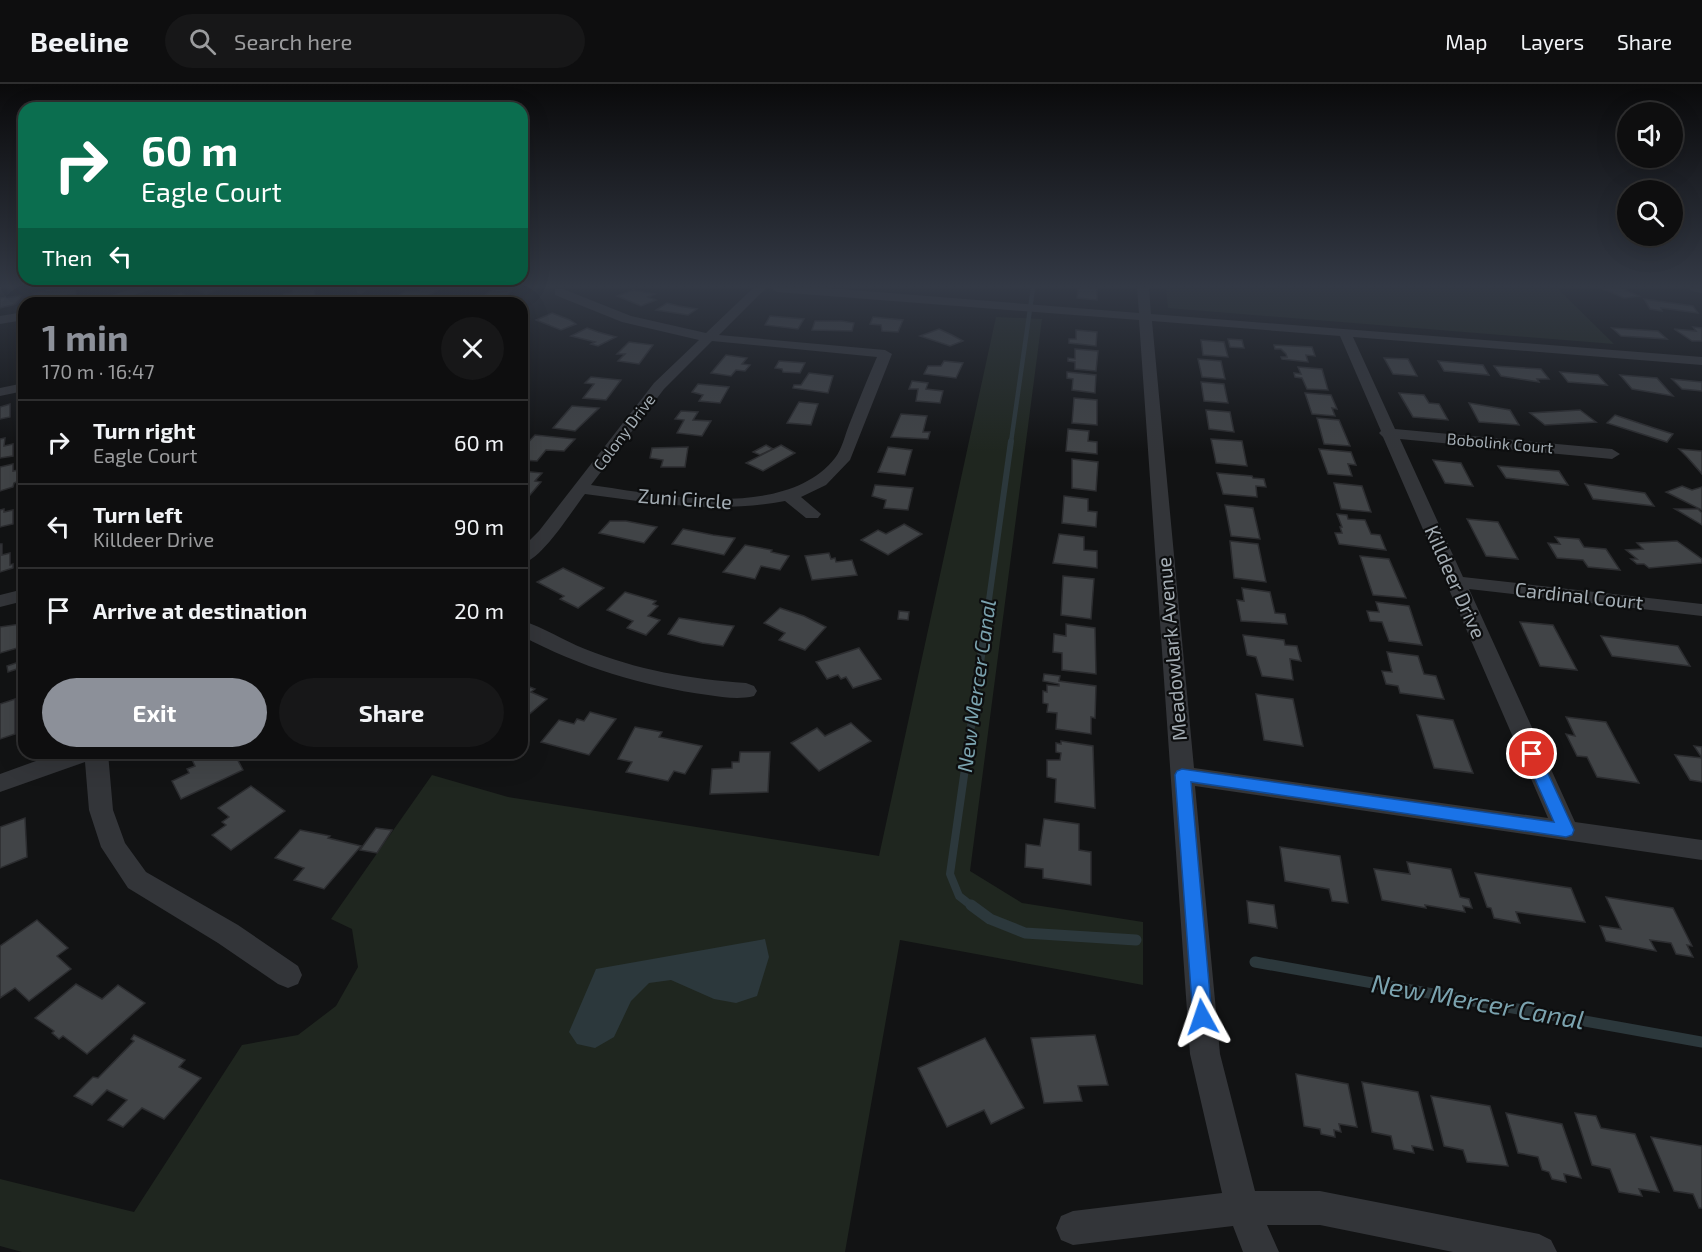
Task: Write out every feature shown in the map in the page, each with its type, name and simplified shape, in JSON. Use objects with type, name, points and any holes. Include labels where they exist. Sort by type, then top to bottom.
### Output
[{"type":"street","name":"Colony Drive","points":[[528,552],[545,535],[659,386],[703,343]]},
{"type":"street","name":"Zuni Circle","points":[[580,489],[718,504],[746,503],[788,495],[821,479],[841,460],[885,354],[773,343]]},
{"type":"street","name":"Meadowlark Avenue","points":[[1147,343],[1205,1054],[1218,1120],[1242,1208],[1261,1252]]},
{"type":"street","name":"Killdeer Drive","points":[[1349,343],[1566,830]]},
{"type":"street","points":[[1466,343],[1702,361]]},
{"type":"street","points":[[0,392],[18,388]]},
{"type":"street","name":"Bobolink Court","points":[[1388,433],[1612,454]]},
{"type":"street","points":[[788,495],[812,514]]},
{"type":"street","name":"Cardinal Court","points":[[1455,582],[1702,610]]},
{"type":"street","points":[[0,602],[18,597]]},
{"type":"street","points":[[528,631],[592,662],[633,675],[708,689],[746,691]]},
{"type":"street","points":[[0,783],[67,759]]},
{"type":"street","points":[[97,759],[101,810],[114,847],[137,880],[228,934],[288,975]]},
{"type":"street","points":[[1182,775],[1702,850]]},
{"type":"street","points":[[1073,1228],[1242,1208],[1320,1208],[1539,1252]]},
{"type":"shaded area","points":[[990,343],[1039,343],[970,871],[1022,903],[1143,922],[1143,985],[900,940],[845,1252],[22,1252],[0,1246],[0,1179],[134,1212],[242,1045],[298,1035],[336,1006],[358,967],[352,929],[331,919],[432,775],[508,797],[879,856]]},
{"type":"shaded area","points":[[765,939],[769,957],[757,996],[736,1003],[714,999],[671,980],[649,983],[631,1001],[614,1037],[595,1048],[577,1044],[569,1032],[596,969]]},
{"type":"building","points":[[594,343],[605,343],[598,346],[591,344]]},
{"type":"building","points":[[628,343],[653,345],[639,364],[618,361],[625,354],[617,354]]},
{"type":"building","points":[[940,343],[959,343],[950,346]]},
{"type":"building","points":[[1069,343],[1096,343],[1096,346]]},
{"type":"building","points":[[1201,343],[1224,343],[1228,357],[1203,355]]},
{"type":"building","points":[[1229,343],[1243,343],[1244,348],[1230,347]]},
{"type":"building","points":[[1274,345],[1312,347],[1315,356],[1306,355],[1308,362],[1282,359],[1281,357],[1287,357],[1286,354],[1281,349],[1275,349]]},
{"type":"building","points":[[1075,349],[1098,351],[1096,371],[1075,369],[1075,362],[1068,361],[1068,358],[1075,359]]},
{"type":"building","points":[[726,355],[747,358],[742,364],[750,365],[745,371],[736,370],[731,376],[711,373]]},
{"type":"building","points":[[1384,358],[1408,359],[1417,376],[1393,374]]},
{"type":"building","points":[[1198,359],[1221,361],[1225,379],[1202,377]]},
{"type":"building","points":[[779,361],[805,363],[800,373],[783,372],[782,369],[775,368]]},
{"type":"building","points":[[944,361],[963,363],[956,378],[924,374],[928,366],[941,366]]},
{"type":"building","points":[[1438,361],[1483,365],[1489,375],[1444,371]]},
{"type":"building","points":[[1494,366],[1541,369],[1549,379],[1537,379],[1539,382],[1501,376]]},
{"type":"building","points":[[1298,367],[1322,369],[1328,390],[1307,389],[1302,378],[1295,377],[1294,373],[1301,374]]},
{"type":"building","points":[[1067,372],[1096,375],[1095,393],[1072,390],[1073,379],[1067,378]]},
{"type":"building","points":[[1560,372],[1598,375],[1607,385],[1568,382]]},
{"type":"building","points":[[809,373],[833,376],[828,393],[793,388],[794,385],[801,385]]},
{"type":"building","points":[[1620,375],[1657,378],[1673,396],[1632,389]]},
{"type":"building","points":[[591,377],[621,380],[606,400],[583,398],[594,384],[585,383]]},
{"type":"building","points":[[1672,379],[1702,382],[1702,391],[1682,389]]},
{"type":"building","points":[[912,381],[928,383],[926,389],[943,391],[940,403],[916,401],[918,389],[909,389]]},
{"type":"building","points":[[1201,382],[1224,384],[1228,403],[1204,401]]},
{"type":"building","points":[[698,384],[729,387],[720,403],[699,401],[703,395],[692,392]]},
{"type":"building","points":[[1305,393],[1331,395],[1337,409],[1332,408],[1335,416],[1312,414]]},
{"type":"building","points":[[1399,393],[1424,395],[1429,403],[1439,404],[1448,420],[1413,417]]},
{"type":"building","points":[[1074,398],[1097,400],[1097,425],[1072,423]]},
{"type":"building","points":[[799,402],[818,404],[811,425],[787,423]]},
{"type":"building","points":[[1469,403],[1510,410],[1519,425],[1479,422]]},
{"type":"building","points":[[10,404],[10,417],[0,419],[0,407]]},
{"type":"building","points":[[572,406],[599,408],[575,431],[553,428]]},
{"type":"building","points":[[1206,410],[1230,412],[1234,432],[1209,429]]},
{"type":"building","points":[[1580,410],[1596,422],[1545,425],[1530,413]]},
{"type":"building","points":[[681,411],[698,412],[693,420],[711,421],[702,436],[677,433],[684,420],[675,419]]},
{"type":"building","points":[[901,414],[927,416],[923,432],[930,432],[928,439],[891,437]]},
{"type":"building","points":[[1615,415],[1673,434],[1667,442],[1607,423]]},
{"type":"building","points":[[1317,418],[1339,420],[1350,446],[1324,444]]},
{"type":"building","points":[[1068,429],[1089,431],[1088,441],[1097,442],[1097,454],[1066,451]]},
{"type":"building","points":[[535,435],[575,439],[564,451],[546,450],[537,461],[528,460],[528,443]]},
{"type":"building","points":[[5,438],[4,446],[13,444],[13,456],[0,458],[0,439]]},
{"type":"building","points":[[1211,439],[1242,441],[1247,466],[1216,463]]},
{"type":"building","points":[[766,445],[773,449],[760,455],[753,452]]},
{"type":"building","points":[[781,445],[795,453],[763,471],[746,463]]},
{"type":"building","points":[[688,447],[685,467],[661,467],[663,460],[650,458],[652,448]]},
{"type":"building","points":[[888,447],[912,450],[905,475],[878,472]]},
{"type":"building","points":[[1319,449],[1351,452],[1356,465],[1348,464],[1352,476],[1328,474]]},
{"type":"building","points":[[1679,449],[1702,451],[1702,474],[1687,457]]},
{"type":"building","points":[[1072,459],[1098,462],[1096,491],[1072,488]]},
{"type":"building","points":[[1433,460],[1461,463],[1473,486],[1445,483]]},
{"type":"building","points":[[13,464],[13,471],[18,470],[18,481],[14,483],[13,487],[0,491],[0,467]]},
{"type":"building","points":[[1498,466],[1559,471],[1568,485],[1506,478]]},
{"type":"building","points":[[528,472],[542,473],[535,481],[541,482],[528,497]]},
{"type":"building","points":[[1217,473],[1264,479],[1266,487],[1256,486],[1257,497],[1223,494]]},
{"type":"building","points":[[1334,483],[1362,486],[1371,512],[1341,509]]},
{"type":"building","points":[[1585,484],[1645,493],[1654,506],[1593,499]]},
{"type":"building","points":[[875,485],[913,488],[908,510],[884,508],[886,500],[872,496]]},
{"type":"building","points":[[1682,486],[1692,490],[1702,487],[1702,510],[1666,492]]},
{"type":"building","points":[[1064,496],[1088,499],[1088,511],[1097,512],[1096,527],[1062,523]]},
{"type":"building","points":[[1225,505],[1253,508],[1260,539],[1231,536]]},
{"type":"building","points":[[4,509],[4,512],[13,510],[13,524],[0,527],[0,510]]},
{"type":"building","points":[[1675,509],[1698,509],[1702,513],[1702,525]]},
{"type":"building","points":[[1337,514],[1347,515],[1348,519],[1365,520],[1371,534],[1380,535],[1386,550],[1339,544],[1335,533],[1342,533],[1340,527],[1342,527]]},
{"type":"building","points":[[1467,519],[1498,522],[1518,559],[1486,556]]},
{"type":"building","points":[[610,521],[626,521],[657,527],[644,543],[599,533]]},
{"type":"building","points":[[904,524],[922,534],[888,555],[861,540],[878,530],[886,534]]},
{"type":"building","points":[[683,529],[735,538],[724,555],[672,544]]},
{"type":"building","points":[[1059,534],[1084,537],[1084,550],[1097,551],[1097,568],[1053,563]]},
{"type":"building","points":[[1555,537],[1579,539],[1584,547],[1606,549],[1620,570],[1588,567],[1583,560],[1557,558],[1548,543],[1560,544]]},
{"type":"building","points":[[1230,541],[1258,544],[1266,582],[1234,578]]},
{"type":"building","points":[[1677,541],[1702,559],[1702,563],[1649,568],[1644,564],[1637,564],[1631,559],[1637,559],[1626,550],[1643,549],[1637,543]]},
{"type":"building","points":[[0,544],[2,544],[2,555],[10,553],[10,565],[13,564],[13,568],[0,572]]},
{"type":"building","points":[[745,545],[789,556],[780,570],[761,566],[755,579],[723,572]]},
{"type":"building","points":[[829,553],[831,559],[835,558],[836,562],[852,560],[857,575],[812,580],[805,556]]},
{"type":"building","points":[[1360,556],[1389,559],[1406,598],[1373,595]]},
{"type":"building","points":[[563,568],[604,588],[578,608],[560,599],[564,596],[537,582]]},
{"type":"building","points":[[1063,576],[1094,579],[1091,619],[1061,615]]},
{"type":"building","points":[[1242,588],[1270,592],[1275,613],[1285,614],[1287,624],[1241,621],[1237,600],[1244,601]]},
{"type":"building","points":[[625,592],[656,601],[653,604],[658,606],[648,616],[660,620],[646,635],[627,628],[633,621],[607,610]]},
{"type":"building","points":[[1376,602],[1409,606],[1422,645],[1389,641],[1382,622],[1370,621],[1367,611],[1379,612]]},
{"type":"building","points":[[780,608],[826,627],[805,650],[779,640],[785,633],[764,623]]},
{"type":"building","points":[[899,611],[909,612],[908,620],[898,619]]},
{"type":"building","points":[[679,618],[734,626],[723,646],[702,643],[668,634]]},
{"type":"building","points":[[1520,622],[1553,625],[1577,670],[1540,666]]},
{"type":"building","points":[[18,624],[18,648],[0,653],[0,627]]},
{"type":"building","points":[[1066,624],[1095,628],[1096,674],[1062,670],[1062,653],[1053,652],[1054,634],[1066,636]]},
{"type":"building","points":[[1243,635],[1284,640],[1285,645],[1297,646],[1301,661],[1290,659],[1293,680],[1262,676],[1256,657],[1247,655]]},
{"type":"building","points":[[1601,636],[1678,646],[1690,666],[1612,656]]},
{"type":"building","points":[[859,648],[881,679],[853,688],[846,677],[841,679],[838,675],[827,679],[816,662]]},
{"type":"building","points":[[1387,652],[1418,656],[1424,674],[1436,676],[1444,699],[1400,693],[1398,686],[1386,684],[1382,671],[1392,672]]},
{"type":"building","points":[[18,662],[18,669],[8,672],[7,666]]},
{"type":"building","points":[[1044,674],[1060,676],[1059,681],[1096,686],[1095,718],[1091,717],[1091,734],[1056,729],[1057,713],[1047,712],[1048,704],[1043,703],[1043,691],[1047,692],[1047,685],[1059,686],[1059,684],[1043,681]]},
{"type":"building","points":[[528,686],[535,689],[531,692],[547,699],[528,715]]},
{"type":"building","points":[[1256,694],[1293,699],[1303,746],[1264,740]]},
{"type":"building","points":[[15,699],[15,734],[0,739],[0,704]]},
{"type":"building","points":[[590,712],[616,719],[589,755],[541,742],[559,720],[574,724],[577,719],[584,721]]},
{"type":"building","points":[[1417,715],[1453,720],[1473,773],[1434,768]]},
{"type":"building","points":[[1566,717],[1606,722],[1639,783],[1597,777],[1587,757],[1577,756],[1566,734],[1575,736]]},
{"type":"building","points":[[851,723],[871,741],[819,771],[791,743],[817,728],[825,736]]},
{"type":"building","points":[[635,727],[662,732],[659,737],[702,746],[685,774],[674,771],[668,781],[626,772],[632,762],[618,759]]},
{"type":"building","points":[[1061,741],[1093,746],[1095,808],[1055,802],[1056,779],[1047,777],[1047,760],[1060,760],[1061,753],[1056,752],[1056,743],[1061,744]]},
{"type":"building","points":[[1694,746],[1702,747],[1702,758]]},
{"type":"building","points":[[740,752],[770,752],[768,792],[710,794],[712,769],[732,768],[732,762],[739,762]]},
{"type":"building","points":[[1675,755],[1702,758],[1702,782],[1690,780]]},
{"type":"building","points":[[192,759],[237,759],[243,770],[181,799],[172,781],[189,773],[187,769],[195,766]]},
{"type":"building","points":[[251,786],[285,811],[231,850],[212,835],[226,825],[222,822],[229,817],[218,808]]},
{"type":"building","points":[[25,818],[27,857],[0,868],[0,827]]},
{"type":"building","points":[[1044,819],[1079,824],[1079,850],[1091,852],[1091,885],[1043,878],[1043,869],[1025,867],[1026,844],[1040,846]]},
{"type":"building","points":[[376,828],[392,830],[377,853],[360,850]]},
{"type":"building","points":[[300,830],[330,836],[328,838],[361,846],[324,889],[294,880],[304,868],[275,858]]},
{"type":"building","points":[[1280,847],[1340,856],[1348,903],[1332,901],[1329,889],[1285,881]]},
{"type":"building","points":[[1407,862],[1451,869],[1460,897],[1469,899],[1472,908],[1463,906],[1465,912],[1382,900],[1374,869],[1410,874]]},
{"type":"building","points":[[1475,873],[1571,888],[1585,922],[1516,912],[1520,923],[1494,918],[1491,908],[1487,907]]},
{"type":"building","points":[[1606,897],[1673,908],[1692,946],[1687,945],[1693,957],[1676,954],[1671,943],[1650,940],[1656,951],[1606,941],[1600,926],[1621,929]]},
{"type":"building","points":[[1247,901],[1274,905],[1277,928],[1249,923]]},
{"type":"building","points":[[37,920],[68,948],[57,956],[71,969],[29,1001],[15,988],[0,998],[0,946]]},
{"type":"building","points":[[76,984],[102,999],[118,985],[145,1003],[87,1054],[63,1036],[59,1039],[52,1033],[54,1031],[35,1018]]},
{"type":"building","points":[[134,1035],[185,1060],[179,1067],[201,1078],[164,1119],[142,1108],[123,1127],[108,1120],[127,1100],[107,1090],[92,1105],[74,1096],[93,1077],[98,1078],[134,1041],[131,1039]]},
{"type":"building","points":[[1095,1035],[1108,1085],[1078,1086],[1082,1101],[1044,1103],[1031,1038]]},
{"type":"building","points":[[985,1038],[1024,1108],[991,1124],[984,1110],[947,1127],[918,1068]]},
{"type":"building","points":[[1296,1074],[1348,1084],[1357,1127],[1339,1124],[1341,1132],[1334,1130],[1335,1137],[1321,1134],[1320,1129],[1304,1126]]},
{"type":"building","points":[[1362,1082],[1418,1092],[1433,1150],[1412,1146],[1414,1153],[1394,1149],[1391,1136],[1372,1132]]},
{"type":"building","points":[[1431,1096],[1490,1106],[1508,1166],[1467,1162],[1463,1150],[1444,1146]]},
{"type":"building","points":[[1506,1113],[1562,1124],[1581,1178],[1564,1174],[1566,1182],[1552,1179],[1549,1172],[1542,1170],[1538,1157],[1518,1153]]},
{"type":"building","points":[[1575,1113],[1596,1116],[1601,1128],[1635,1134],[1659,1192],[1639,1189],[1642,1196],[1619,1192],[1610,1169],[1592,1165]]},
{"type":"building","points":[[1651,1137],[1702,1146],[1702,1208],[1699,1208],[1693,1194],[1674,1191]]},
{"type":"waterway","name":"New Mercer Canal","points":[[1011,442],[1025,343]]},
{"type":"waterway","name":"New Mercer Canal","points":[[983,643],[1011,441]]},
{"type":"waterway","name":"New Mercer Canal","points":[[973,907],[959,896],[950,874],[983,642]]},
{"type":"waterway","name":"New Mercer Canal","points":[[971,905],[990,919],[1025,933],[1136,940]]},
{"type":"waterway","name":"New Mercer Canal","points":[[1255,962],[1702,1042]]},
{"type":"route","points":[[1202,1017],[1182,775],[1566,830],[1532,754]]}]
